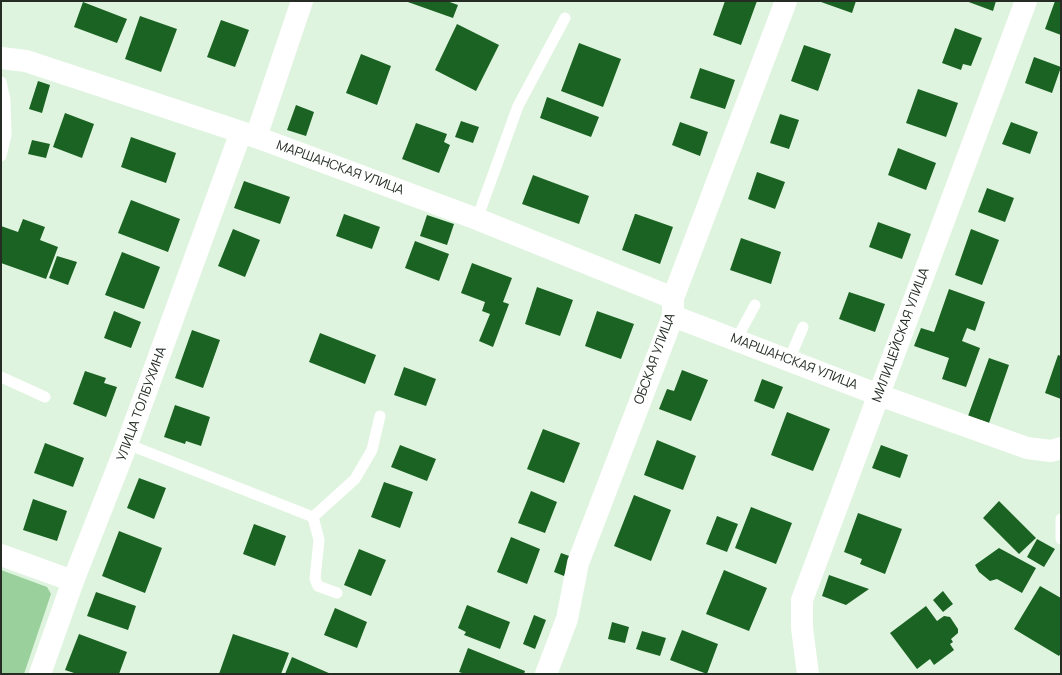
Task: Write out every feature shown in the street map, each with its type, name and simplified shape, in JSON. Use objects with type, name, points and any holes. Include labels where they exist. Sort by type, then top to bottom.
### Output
[{"type":"street","name":"УЛИЦА ТОЛБУХИНА","points":[[40,674],[73,581],[302,1]]},
{"type":"street","name":"ОБСКАЯ УЛИЦА","points":[[546,674],[567,619],[578,563],[786,1]]},
{"type":"street","name":"МИЛИЦЕЙСКАЯ УЛИЦА","points":[[808,674],[802,628],[802,600],[1026,1]]},
{"type":"street","name":"МАРШАНСКАЯ УЛИЦА","points":[[1,58],[26,61],[249,135],[477,218],[673,307],[736,340],[879,395],[1027,448],[1056,450]]},
{"type":"street","points":[[1,555],[73,581]]},
{"type":"lane","points":[[477,218],[518,106],[565,18]]},
{"type":"lane","points":[[1,82],[5,100],[6,135],[1,156]]},
{"type":"lane","points":[[736,340],[755,304]]},
{"type":"lane","points":[[789,360],[804,327]]},
{"type":"lane","points":[[1,377],[45,397]]},
{"type":"lane","points":[[313,517],[355,479],[372,450],[380,416]]},
{"type":"lane","points":[[127,444],[313,517]]},
{"type":"lane","points":[[313,517],[319,540],[314,579],[318,586],[337,593]]},
{"type":"lane","points":[[1061,519],[1061,539]]},
{"type":"green space","points":[[1,570],[47,587],[51,594],[24,674],[1,674]]},
{"type":"building","points":[[405,1],[447,1],[458,5],[453,18]]},
{"type":"building","points":[[725,1],[757,1],[741,45],[713,35]]},
{"type":"building","points":[[821,1],[856,1],[852,13]]},
{"type":"building","points":[[966,1],[996,1],[993,11]]},
{"type":"building","points":[[1055,1],[1061,1],[1061,35],[1045,29]]},
{"type":"building","points":[[83,2],[127,19],[117,43],[74,27]]},
{"type":"building","points":[[140,16],[177,29],[161,72],[125,59]]},
{"type":"building","points":[[221,20],[249,30],[235,67],[207,57]]},
{"type":"building","points":[[457,24],[499,45],[476,91],[435,70]]},
{"type":"building","points":[[955,28],[982,38],[971,66],[963,64],[961,70],[942,63]]},
{"type":"building","points":[[579,43],[621,59],[603,107],[561,91]]},
{"type":"building","points":[[804,45],[831,54],[818,91],[791,81]]},
{"type":"building","points":[[361,54],[391,66],[377,105],[346,93]]},
{"type":"building","points":[[1034,57],[1061,67],[1052,93],[1025,83]]},
{"type":"building","points":[[700,68],[735,80],[725,109],[690,98]]},
{"type":"building","points":[[38,81],[50,85],[42,113],[29,109]]},
{"type":"building","points":[[918,89],[958,103],[946,137],[906,123]]},
{"type":"building","points":[[547,97],[599,117],[591,137],[540,118]]},
{"type":"building","points":[[296,105],[314,112],[306,136],[287,130]]},
{"type":"building","points":[[65,113],[94,124],[82,158],[53,147]]},
{"type":"building","points":[[780,114],[799,120],[789,149],[770,143]]},
{"type":"building","points":[[461,121],[479,127],[473,143],[455,137]]},
{"type":"building","points":[[680,122],[708,132],[700,156],[672,145]]},
{"type":"building","points":[[1011,122],[1038,132],[1030,154],[1002,144]]},
{"type":"building","points":[[416,123],[447,134],[444,142],[450,145],[439,173],[402,159]]},
{"type":"building","points":[[131,137],[176,153],[166,183],[121,167]]},
{"type":"building","points":[[32,140],[50,144],[46,158],[28,154]]},
{"type":"building","points":[[898,148],[936,163],[926,190],[888,175]]},
{"type":"building","points":[[757,172],[785,182],[775,209],[748,199]]},
{"type":"building","points":[[533,175],[589,196],[579,224],[522,204]]},
{"type":"building","points":[[244,181],[290,197],[280,224],[234,208]]},
{"type":"building","points":[[987,188],[1014,198],[1005,222],[978,212]]},
{"type":"building","points":[[131,200],[180,219],[168,252],[118,233]]},
{"type":"building","points":[[344,214],[380,227],[372,249],[336,236]]},
{"type":"building","points":[[636,214],[673,227],[660,264],[622,250]]},
{"type":"building","points":[[427,215],[454,224],[447,245],[420,236]]},
{"type":"building","points":[[23,219],[45,227],[40,240],[58,247],[46,279],[1,263],[1,226],[18,232]]},
{"type":"building","points":[[878,222],[911,234],[902,259],[869,247]]},
{"type":"building","points":[[233,229],[260,240],[245,277],[218,266]]},
{"type":"building","points":[[971,229],[999,240],[982,285],[955,275]]},
{"type":"building","points":[[741,238],[781,252],[771,284],[730,270]]},
{"type":"building","points":[[415,241],[449,254],[439,281],[405,268]]},
{"type":"building","points":[[122,252],[160,267],[144,309],[105,295]]},
{"type":"building","points":[[57,256],[77,262],[68,285],[49,278]]},
{"type":"building","points":[[472,263],[512,278],[503,302],[509,304],[493,347],[479,341],[490,314],[482,311],[485,302],[461,293]]},
{"type":"building","points":[[537,287],[573,300],[560,336],[525,324]]},
{"type":"building","points":[[949,289],[985,302],[975,331],[967,328],[962,341],[980,348],[966,387],[942,379],[949,358],[914,346],[921,328],[934,332]]},
{"type":"building","points":[[849,292],[885,304],[875,332],[839,319]]},
{"type":"building","points":[[114,311],[141,322],[131,348],[104,338]]},
{"type":"building","points":[[597,311],[634,324],[621,359],[585,346]]},
{"type":"building","points":[[192,330],[220,340],[203,388],[175,378]]},
{"type":"building","points":[[320,333],[376,355],[365,384],[309,362]]},
{"type":"building","points":[[1058,355],[1061,356],[1061,399],[1045,393]]},
{"type":"building","points":[[989,358],[1009,365],[989,423],[968,416]]},
{"type":"building","points":[[404,367],[436,379],[426,406],[394,395]]},
{"type":"building","points":[[682,370],[708,380],[691,421],[659,409],[667,389],[674,391]]},
{"type":"building","points":[[85,371],[106,378],[104,383],[117,387],[106,417],[73,404]]},
{"type":"building","points":[[762,379],[783,387],[774,409],[754,401]]},
{"type":"building","points":[[175,405],[210,417],[201,446],[186,441],[185,444],[164,437]]},
{"type":"building","points":[[787,412],[830,429],[813,471],[771,455]]},
{"type":"building","points":[[543,429],[580,443],[564,483],[527,469]]},
{"type":"building","points":[[657,440],[696,456],[683,490],[644,475]]},
{"type":"building","points":[[45,443],[84,458],[73,487],[34,473]]},
{"type":"building","points":[[400,445],[436,459],[427,481],[391,467]]},
{"type":"building","points":[[881,445],[908,455],[900,478],[872,468]]},
{"type":"building","points":[[139,478],[166,488],[154,519],[127,508]]},
{"type":"building","points":[[384,482],[413,492],[400,528],[371,517]]},
{"type":"building","points":[[531,491],[557,502],[545,533],[518,523]]},
{"type":"building","points":[[634,495],[671,510],[651,561],[614,546]]},
{"type":"building","points":[[33,499],[67,511],[57,541],[23,530]]},
{"type":"building","points":[[999,501],[1036,538],[1019,554],[983,518]]},
{"type":"building","points":[[751,507],[792,523],[776,564],[735,548]]},
{"type":"building","points":[[858,513],[902,529],[885,574],[860,564],[862,559],[844,552]]},
{"type":"building","points":[[717,516],[738,524],[727,552],[706,544]]},
{"type":"building","points":[[254,524],[286,536],[275,566],[243,554]]},
{"type":"building","points":[[119,531],[162,548],[145,593],[102,576]]},
{"type":"building","points":[[511,537],[540,549],[527,584],[497,572]]},
{"type":"building","points":[[1037,539],[1055,549],[1044,567],[1027,557]]},
{"type":"building","points":[[999,548],[1036,568],[1022,593],[997,579],[990,581],[979,572],[975,565]]},
{"type":"building","points":[[359,549],[386,560],[371,596],[344,585]]},
{"type":"building","points":[[561,553],[572,557],[564,576],[554,572]]},
{"type":"building","points":[[724,570],[767,588],[749,631],[706,614]]},
{"type":"building","points":[[829,575],[869,589],[846,605],[822,596]]},
{"type":"building","points":[[1040,586],[1061,598],[1061,653],[1059,656],[1014,629]]},
{"type":"building","points":[[943,591],[953,604],[943,612],[933,600]]},
{"type":"building","points":[[96,592],[136,606],[128,630],[87,616]]},
{"type":"building","points":[[467,605],[510,622],[500,649],[464,635],[466,632],[458,628]]},
{"type":"building","points":[[926,606],[937,621],[944,616],[950,617],[958,629],[958,633],[951,639],[953,642],[950,644],[954,650],[934,665],[930,659],[917,669],[890,633]]},
{"type":"building","points":[[335,608],[367,622],[357,648],[324,635]]},
{"type":"building","points":[[534,615],[546,620],[535,649],[523,644]]},
{"type":"building","points":[[612,622],[629,627],[625,643],[608,639]]},
{"type":"building","points":[[682,630],[718,644],[707,674],[670,660]]},
{"type":"building","points":[[642,631],[666,638],[660,656],[636,649]]},
{"type":"building","points":[[79,634],[127,652],[119,674],[77,674],[65,670]]},
{"type":"building","points":[[233,634],[289,653],[281,674],[219,674]]},
{"type":"building","points":[[468,648],[525,671],[524,674],[465,674],[459,672]]},
{"type":"building","points":[[292,657],[331,674],[285,674]]}]
